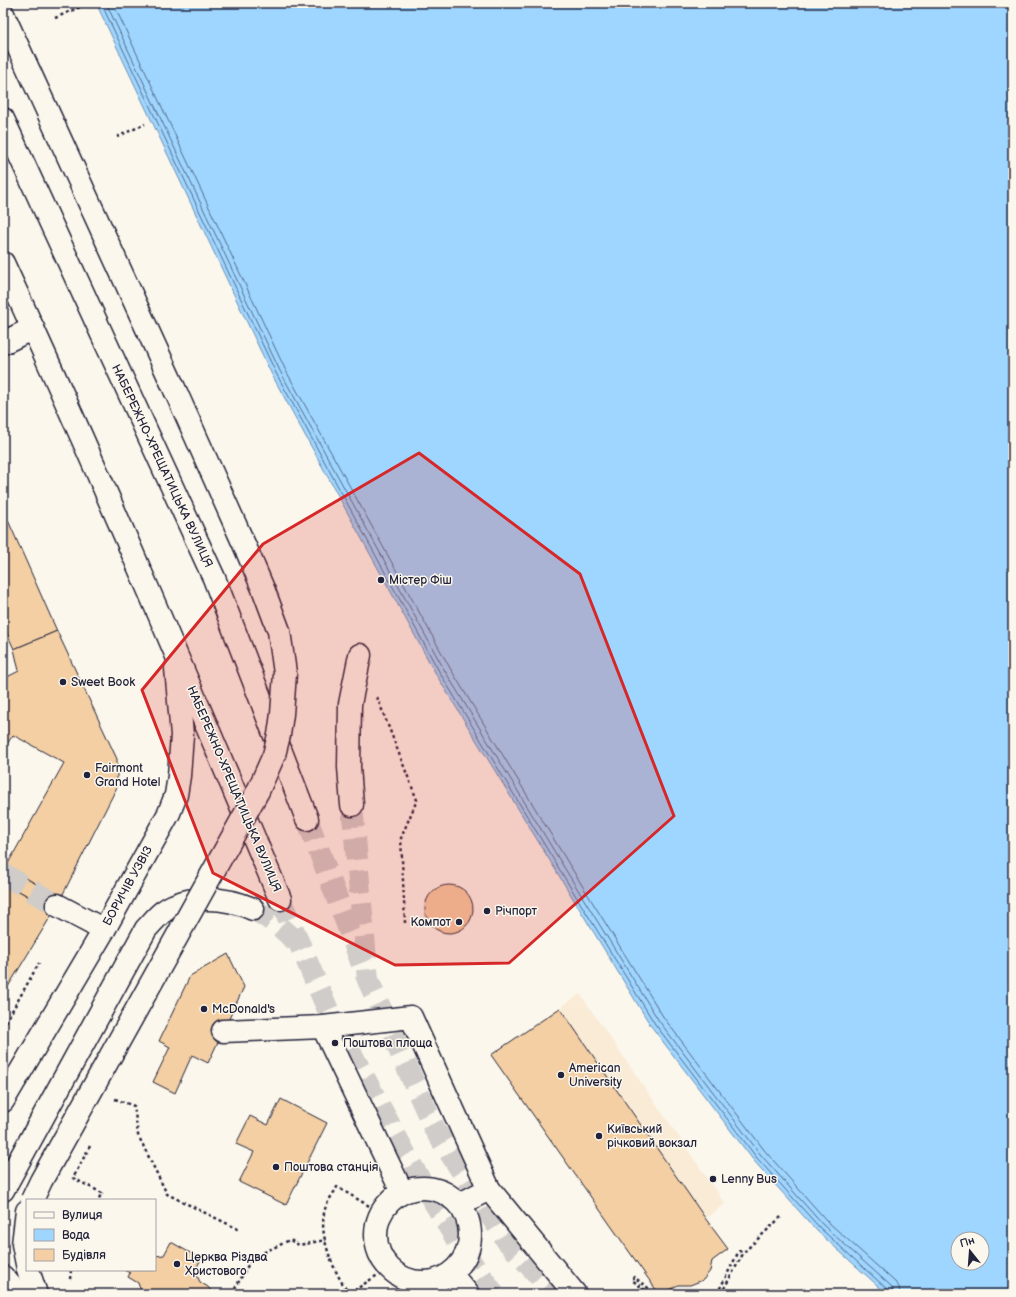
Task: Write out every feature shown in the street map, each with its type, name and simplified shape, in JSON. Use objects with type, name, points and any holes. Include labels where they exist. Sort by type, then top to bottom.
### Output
[{"type":"main road","points":[[3,14],[175,390],[255,571],[279,632],[285,673],[279,735],[274,755],[258,790],[41,1181],[32,1199]]},
{"type":"main road","name":"НАБЕРЕЖНО-ХРЕЩАТИЦЬКА ВУЛИЦЯ","points":[[3,119],[214,578],[307,819]]},
{"type":"main road","name":"НАБЕРЕЖНО-ХРЕЩАТИЦЬКА ВУЛИЦЯ","points":[[3,262],[175,649],[280,899]]},
{"type":"main road","points":[[3,342],[33,328]]},
{"type":"main road","name":"БОРИЧІВ УЗВІЗ","points":[[3,1101],[104,930],[169,813],[176,795],[182,736],[175,649]]},
{"type":"main road","points":[[352,805],[349,768],[350,704],[360,655]]},
{"type":"main road","points":[[3,1190],[146,929],[163,911],[186,901],[213,899],[235,902],[253,908]]},
{"type":"main road","points":[[57,905],[104,930]]},
{"type":"main road","points":[[223,1031],[323,1027],[411,1017],[490,1188],[574,1294]]},
{"type":"main road","points":[[323,1027],[402,1192]]},
{"type":"main road","points":[[418,1188],[433,1189],[448,1194],[460,1204],[468,1218],[471,1233],[469,1249],[462,1263],[451,1274],[439,1280],[425,1283],[405,1279],[388,1268],[380,1256],[376,1241],[376,1227],[381,1213],[390,1201],[402,1192],[418,1188]]},
{"type":"main road","points":[[460,1204],[490,1188]]},
{"type":"main road","points":[[25,1254],[26,1232]]},
{"type":"main road","points":[[28,1271],[36,1294]]},
{"type":"main road","points":[[451,1274],[468,1294]]},
{"type":"main road","points":[[3,1277],[18,1294]]},
{"type":"path","points":[[55,18],[89,3]]},
{"type":"path","points":[[117,137],[145,124]]},
{"type":"path","points":[[375,691],[417,800],[401,838],[404,923]]},
{"type":"path","points":[[3,1027],[39,963]]},
{"type":"path","points":[[116,1098],[134,1106],[138,1135],[167,1194],[240,1230]]},
{"type":"path","points":[[73,1178],[102,1193],[99,1199]]},
{"type":"path","points":[[381,1213],[337,1187],[326,1206],[323,1225],[328,1249],[335,1269],[349,1294],[388,1268]]},
{"type":"path","points":[[721,1294],[744,1252],[781,1217]]},
{"type":"path","points":[[232,1294],[252,1258],[290,1240],[299,1245],[326,1240]]},
{"type":"path","points":[[717,1294],[739,1251],[744,1252]]},
{"type":"path","points":[[70,1279],[71,1271]]},
{"type":"path","points":[[650,1294],[632,1280],[634,1277],[656,1294]]},
{"type":"highlighted area","points":[[419,453],[580,574],[674,816],[509,963],[395,965],[213,873],[142,690],[263,544]]},
{"type":"shaded area","points":[[580,994],[725,1204],[705,1218],[560,1008]]},
{"type":"water","points":[[96,3],[1013,3],[1013,1294],[887,1294],[817,1231],[754,1161],[651,1026],[437,676],[272,375]]},
{"type":"building","points":[[3,509],[57,631],[14,649],[3,625]]},
{"type":"building","name":"Fairmont Grand Hotel","points":[[57,631],[117,759],[117,787],[61,898],[6,867],[64,763],[13,735],[3,750],[3,679],[19,671],[14,649]]},
{"type":"building","points":[[6,867],[61,898],[54,911],[3,882],[3,873]]},
{"type":"building","points":[[3,882],[54,911],[3,995]]},
{"type":"building","points":[[449,885],[458,887],[466,892],[471,900],[473,909],[471,918],[466,926],[458,931],[449,933],[440,931],[432,926],[427,918],[425,909],[427,900],[432,892],[440,887]]},
{"type":"building","name":"McDonald's","points":[[228,954],[244,987],[208,1063],[192,1055],[175,1093],[153,1082],[170,1047],[159,1041],[190,976]]},
{"type":"building","name":"Київський річковий вокзал","points":[[560,1008],[728,1249],[712,1261],[710,1271],[703,1280],[690,1285],[678,1285],[663,1294],[659,1294],[491,1055]]},
{"type":"building","name":"Поштова станція","points":[[281,1099],[327,1123],[286,1205],[239,1182],[254,1152],[236,1144],[250,1116],[268,1125]]},
{"type":"building","name":"Церква Різдва Христового","points":[[171,1242],[201,1259],[195,1271],[200,1282],[208,1287],[214,1294],[142,1294],[138,1283],[128,1277],[130,1273],[126,1271],[156,1271],[156,1256],[164,1255]]},
{"type":"tunnel","points":[[352,805],[368,980]]},
{"type":"tunnel","points":[[307,819],[368,980],[435,1130],[507,1241],[556,1294]]},
{"type":"tunnel","points":[[3,874],[57,905]]},
{"type":"tunnel","points":[[280,899],[328,1010],[413,1168],[468,1258],[494,1294]]},
{"type":"tunnel","points":[[253,909],[276,924],[296,942]]},
{"type":"place","name":"Містер Фіш","points":[[381,580]]},
{"type":"place","name":"Sweet Book","points":[[63,682]]},
{"type":"place","name":"Fairmont Grand Hotel","points":[[87,775]]},
{"type":"place","name":"Річпорт","points":[[487,911]]},
{"type":"place","name":"Компот","points":[[459,922]]},
{"type":"place","name":"McDonald's","points":[[204,1009]]},
{"type":"place","name":"Поштова площа","points":[[335,1043]]},
{"type":"place","name":"American University","points":[[561,1075]]},
{"type":"place","name":"Київський річковий вокзал","points":[[599,1136]]},
{"type":"place","name":"Поштова станція","points":[[276,1167]]},
{"type":"place","name":"Lenny Bus","points":[[713,1179]]},
{"type":"place","name":"Церква Різдва Христового","points":[[177,1264]]}]
